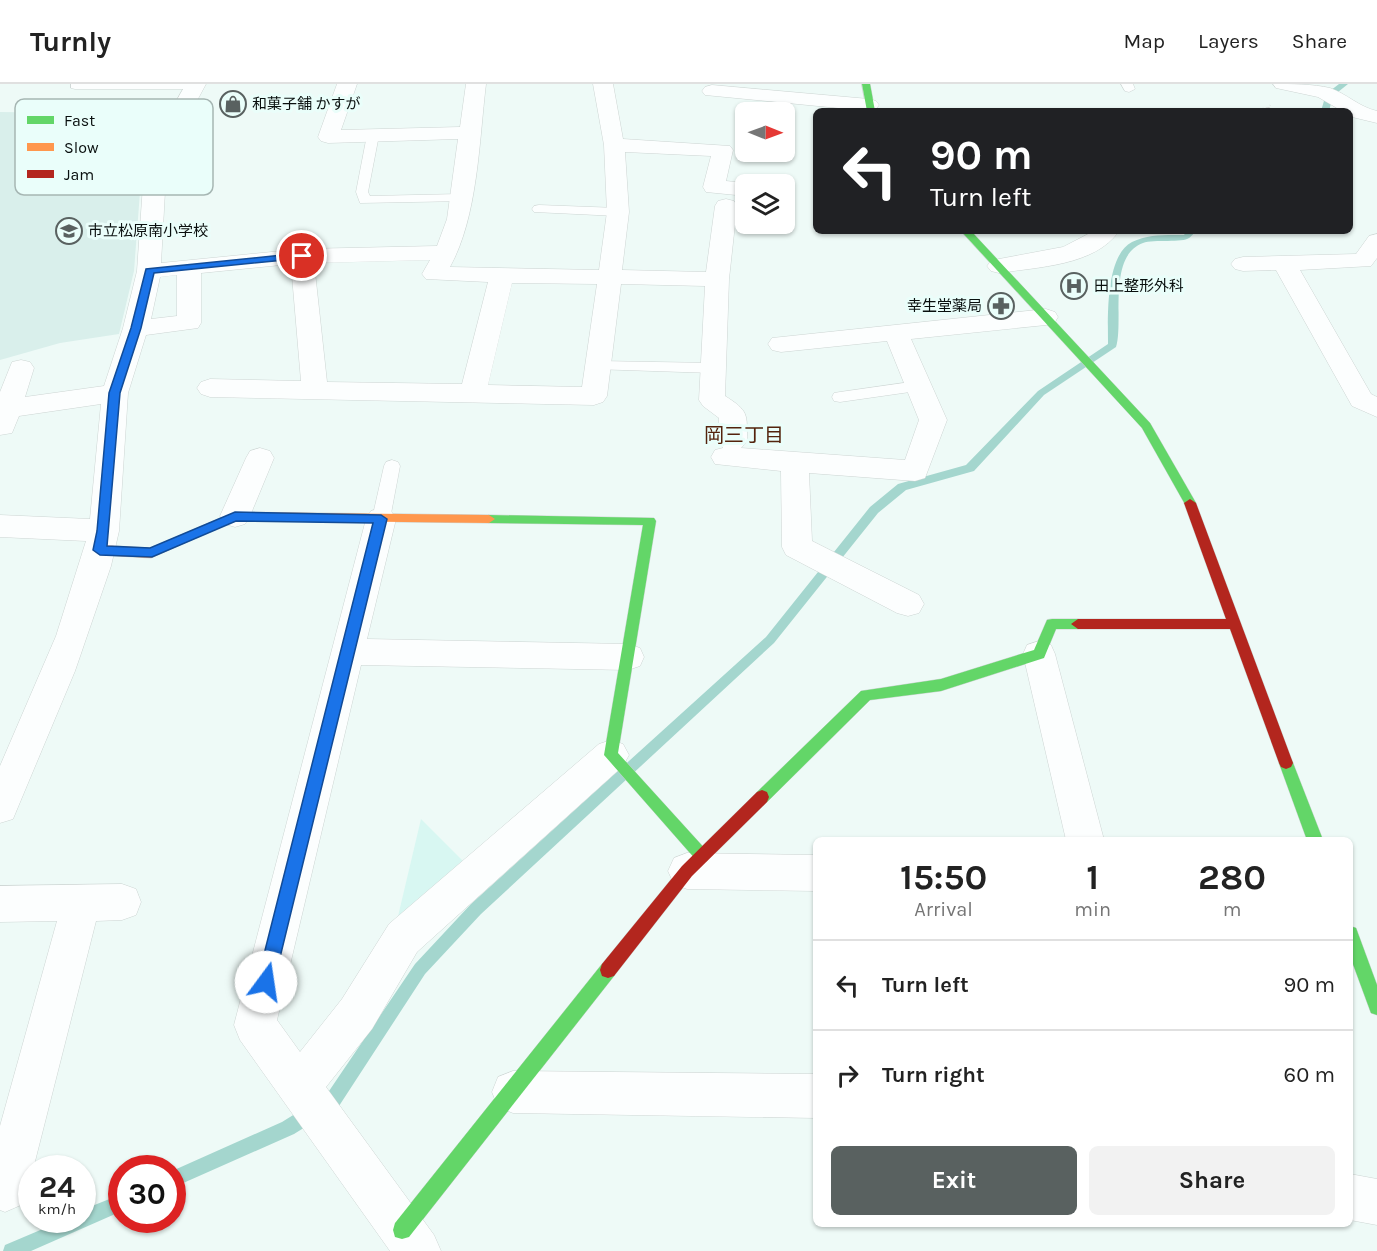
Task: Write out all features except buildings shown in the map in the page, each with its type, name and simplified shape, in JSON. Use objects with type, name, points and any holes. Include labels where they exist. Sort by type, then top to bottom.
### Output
[{"type":"street","points":[[347,84],[328,137],[469,133]]},
{"type":"street","points":[[476,84],[458,219],[446,253],[434,274],[717,279]]},
{"type":"street","points":[[210,388],[594,396],[618,212],[614,145],[603,84]]},
{"type":"street","points":[[712,91],[870,108],[866,84]]},
{"type":"street","points":[[1283,84],[1332,97],[1351,108]]},
{"type":"street","points":[[187,99],[195,85]]},
{"type":"street","points":[[1353,109],[1377,117]]},
{"type":"street","points":[[614,145],[723,150],[714,187],[735,188]]},
{"type":"street","points":[[0,807],[69,644],[102,541],[114,393],[136,328],[149,271],[154,195]]},
{"type":"street","points":[[726,206],[717,279],[712,400],[733,414],[729,449],[795,462],[915,471],[933,420],[896,333]]},
{"type":"street","points":[[969,234],[1146,426],[1186,494],[1314,837]]},
{"type":"street","points":[[1058,234],[1077,250]]},
{"type":"street","points":[[999,267],[1077,250],[1096,243],[1105,234]]},
{"type":"street","points":[[1363,261],[1377,241]]},
{"type":"street","points":[[149,271],[302,256],[446,253]]},
{"type":"street","points":[[302,256],[315,390]]},
{"type":"street","points":[[1243,264],[1363,261]]},
{"type":"street","points":[[1363,261],[1377,282]]},
{"type":"street","points":[[1284,263],[1361,400],[1377,408]]},
{"type":"street","points":[[136,328],[189,323],[189,267]]},
{"type":"street","points":[[473,393],[502,274]]},
{"type":"street","points":[[781,344],[1046,316]]},
{"type":"street","points":[[4,420],[21,368]]},
{"type":"street","points":[[4,420],[114,393]]},
{"type":"street","points":[[235,516],[260,458]]},
{"type":"street","points":[[795,462],[797,548],[908,604]]},
{"type":"street","points":[[0,526],[102,541],[152,553],[235,516],[650,521],[612,756],[403,938],[357,1014],[315,1109]]},
{"type":"street","points":[[381,519],[255,1025],[410,1240],[513,1092],[694,864],[866,695],[941,685],[1039,654]]},
{"type":"street","points":[[1084,837],[1039,654],[1052,624],[1235,624]]},
{"type":"street","points":[[347,652],[628,657]]},
{"type":"street","points":[[612,756],[645,792],[694,864]]},
{"type":"street","points":[[694,864],[813,873]]},
{"type":"street","points":[[5,1189],[82,902]]},
{"type":"street","points":[[0,904],[122,902]]},
{"type":"street","points":[[1353,942],[1377,1007]]},
{"type":"street","points":[[513,1092],[813,1096]]},
{"type":"street","points":[[1353,1198],[1377,1202]]},
{"type":"lane","points":[[75,86],[195,85]]},
{"type":"lane","points":[[373,135],[362,192],[365,200],[460,198]]},
{"type":"lane","points":[[539,209],[618,212]]},
{"type":"lane","points":[[598,366],[713,368]]},
{"type":"lane","points":[[840,398],[918,386]]},
{"type":"lane","points":[[381,519],[392,466]]},
{"type":"shaded area","name":"市立松原南小学校","points":[[0,112],[15,112],[15,195],[140,195],[134,271],[119,334],[60,343],[0,360]]},
{"type":"shaded area","points":[[421,819],[467,865],[395,929]]},
{"type":"waterway","points":[[1326,108],[1330,94],[1344,84]]},
{"type":"waterway","points":[[186,1174],[288,1128],[333,1100],[420,969],[476,909],[770,640],[874,510],[902,487],[970,468],[1041,393],[1113,345],[1116,279],[1124,254],[1131,246],[1150,239],[1186,237],[1188,234]]},
{"type":"waterway","points":[[96,1213],[108,1208]]},
{"type":"waterway","points":[[11,1251],[52,1233]]},
{"type":"traffic: fast","points":[[866,84],[870,108]]},
{"type":"traffic: fast","points":[[969,234],[1146,426],[1190,503]]},
{"type":"traffic: fast","points":[[489,519],[650,521],[611,755],[702,856]]},
{"type":"traffic: fast","points":[[762,797],[866,695],[941,685],[1039,654],[1052,624],[1078,624]]},
{"type":"traffic: fast","points":[[1286,763],[1314,837]]},
{"type":"traffic: fast","points":[[1353,942],[1377,1007]]},
{"type":"traffic: fast","points":[[402,1230],[608,970]]},
{"type":"traffic: slow","points":[[100,550],[151,553],[235,516],[489,519]]},
{"type":"traffic: jam","points":[[1190,503],[1286,763]]},
{"type":"traffic: jam","points":[[1078,624],[1235,624]]},
{"type":"traffic: jam","points":[[608,970],[687,871],[762,797]]},
{"type":"place","name":"和菓子舗 かすが","points":[[233,104]]},
{"type":"place","name":"市立松原南小学校","points":[[69,231]]},
{"type":"place","name":"田上整形外科","points":[[1074,286]]},
{"type":"place","name":"幸生堂薬局","points":[[1001,306]]},
{"type":"district","name":"岡三丁目","points":[[744,435]]},
{"type":"route","points":[[266,982],[381,519],[235,516],[152,553],[100,550],[104,531],[114,393],[136,328],[149,271],[302,256]]}]
